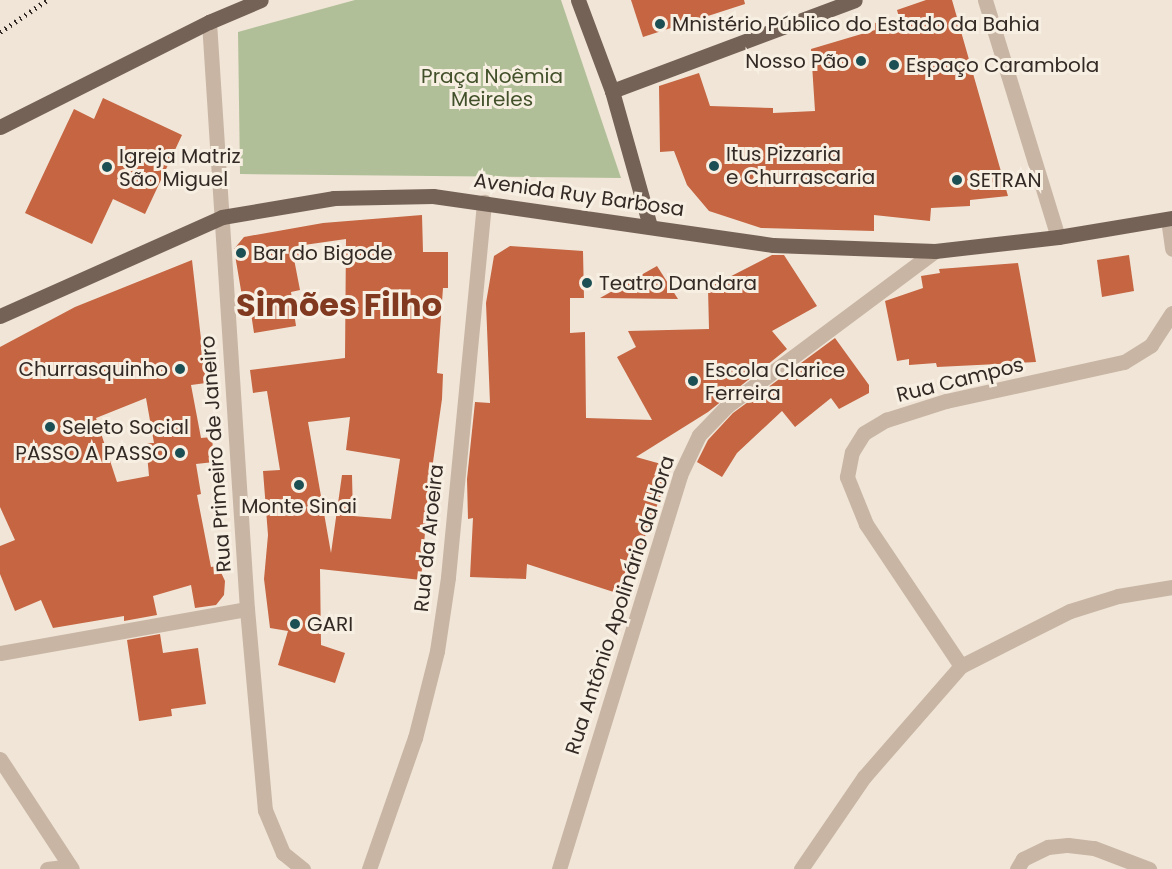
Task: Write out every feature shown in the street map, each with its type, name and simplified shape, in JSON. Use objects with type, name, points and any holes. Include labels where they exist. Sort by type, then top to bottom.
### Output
[{"type":"main road","points":[[0,127],[209,22],[261,0]]},
{"type":"main road","points":[[578,0],[612,91],[650,226]]},
{"type":"main road","points":[[612,91],[855,0]]},
{"type":"main road","name":"Avenida Ruy Barbosa","points":[[0,316],[222,217],[288,204],[369,195],[433,196],[484,202],[773,245],[935,251],[1058,237],[1170,218]]},
{"type":"street","points":[[985,0],[1058,237]]},
{"type":"street","name":"Rua Primeiro de Janeiro","points":[[209,22],[247,609],[265,810],[283,853],[303,869]]},
{"type":"street","name":"Rua da Aroeira","points":[[369,869],[416,738],[436,651],[448,577],[484,202]]},
{"type":"street","points":[[1170,218],[1172,249]]},
{"type":"street","name":"Rua Antônio Apolinário da Hora","points":[[559,869],[680,475],[699,435],[727,406],[935,251]]},
{"type":"street","name":"Rua Campos","points":[[962,666],[857,506],[847,477],[852,452],[864,433],[886,420],[946,401],[1124,362],[1151,345],[1172,313]]},
{"type":"street","points":[[801,869],[864,777],[962,666],[1070,611],[1118,596],[1172,587]]},
{"type":"street","points":[[0,653],[247,609]]},
{"type":"street","points":[[0,759],[71,868]]},
{"type":"street","points":[[1017,869],[1023,859],[1048,848],[1068,845],[1094,848],[1149,869]]},
{"type":"street","points":[[47,869],[71,868]]},
{"type":"green space","name":"Praça Noêmia Meireles","points":[[355,0],[561,0],[621,178],[240,174],[238,32]]},
{"type":"building","name":"Mnistério Público do Estado da Bahia","points":[[631,0],[744,0],[745,4],[643,37]]},
{"type":"building","points":[[926,0],[952,0],[1008,196],[970,200],[970,206],[931,208],[930,221],[874,215],[874,231],[761,228],[709,211],[687,185],[674,151],[660,152],[659,86],[699,73],[710,106],[773,108],[773,113],[815,111],[811,49],[875,30],[875,23],[899,17],[897,10]]},
{"type":"building","name":"Igreja Matriz São Miguel","points":[[103,98],[182,135],[145,214],[113,199],[92,244],[25,213],[74,109],[94,119]]},
{"type":"building","points":[[422,215],[423,252],[448,252],[448,288],[443,288],[437,373],[443,374],[442,399],[428,497],[421,580],[320,569],[321,645],[345,653],[335,683],[278,665],[288,631],[270,628],[264,579],[268,535],[263,471],[280,470],[267,391],[253,393],[250,370],[345,358],[346,239],[297,246],[300,258],[294,259],[300,290],[291,292],[296,326],[254,333],[249,300],[243,302],[234,249],[244,237],[323,223]],"holes":[[[350,417],[346,450],[400,459],[391,519],[353,516],[352,475],[342,475],[331,553],[308,422]]]},
{"type":"building","points":[[510,246],[583,251],[584,298],[570,298],[570,333],[585,332],[586,418],[652,420],[617,357],[636,347],[628,331],[709,329],[708,288],[772,255],[784,255],[817,306],[772,331],[787,349],[708,412],[636,457],[672,467],[630,575],[626,596],[527,564],[526,579],[470,577],[473,518],[468,519],[467,479],[475,402],[490,403],[486,303],[494,256]]},
{"type":"building","points":[[1129,255],[1134,291],[1102,297],[1097,260]]},
{"type":"building","points":[[192,260],[206,383],[191,385],[201,438],[212,437],[214,462],[196,464],[201,494],[197,495],[211,567],[218,566],[225,581],[224,595],[216,605],[195,608],[191,585],[153,596],[157,615],[124,621],[124,616],[53,628],[41,600],[15,611],[0,574],[0,546],[15,540],[0,507],[0,347],[75,307]],"holes":[[[146,398],[154,443],[146,443],[149,476],[117,482],[96,418]]]},
{"type":"building","points":[[1018,263],[1036,362],[937,367],[936,363],[909,365],[909,359],[897,361],[885,301],[923,288],[921,276],[940,273],[939,269]]},
{"type":"building","points":[[657,266],[678,299],[600,298]]},
{"type":"building","points":[[835,338],[869,385],[869,393],[839,409],[831,398],[795,427],[782,411],[737,453],[722,477],[697,462],[708,440],[733,413]]},
{"type":"building","points":[[160,634],[163,653],[198,648],[206,704],[171,709],[172,716],[139,721],[127,640]]},
{"type":"railway","points":[[0,32],[47,0]]},
{"type":"place","name":"Mnistério Público do Estado da Bahia","points":[[660,24]]},
{"type":"place","name":"Nosso Pão","points":[[861,61]]},
{"type":"place","name":"Espaço Carambola","points":[[894,65]]},
{"type":"place","name":"Itus Pizzaria e Churrascaria","points":[[714,166]]},
{"type":"place","name":"Igreja Matriz São Miguel","points":[[107,167]]},
{"type":"place","name":"SETRAN","points":[[957,180]]},
{"type":"place","name":"Bar do Bigode","points":[[241,253]]},
{"type":"place","name":"Teatro Dandara","points":[[587,283]]},
{"type":"place","name":"Churrasquinho","points":[[180,369]]},
{"type":"place","name":"Escola Clarice Ferreira","points":[[693,381]]},
{"type":"place","name":"Seleto Social","points":[[50,427]]},
{"type":"place","name":"PASSO A PASSO","points":[[180,453]]},
{"type":"place","name":"Monte Sinai","points":[[299,485]]},
{"type":"place","name":"GARI","points":[[295,624]]},
{"type":"district","name":"Simões Filho","points":[[339,305]]}]
